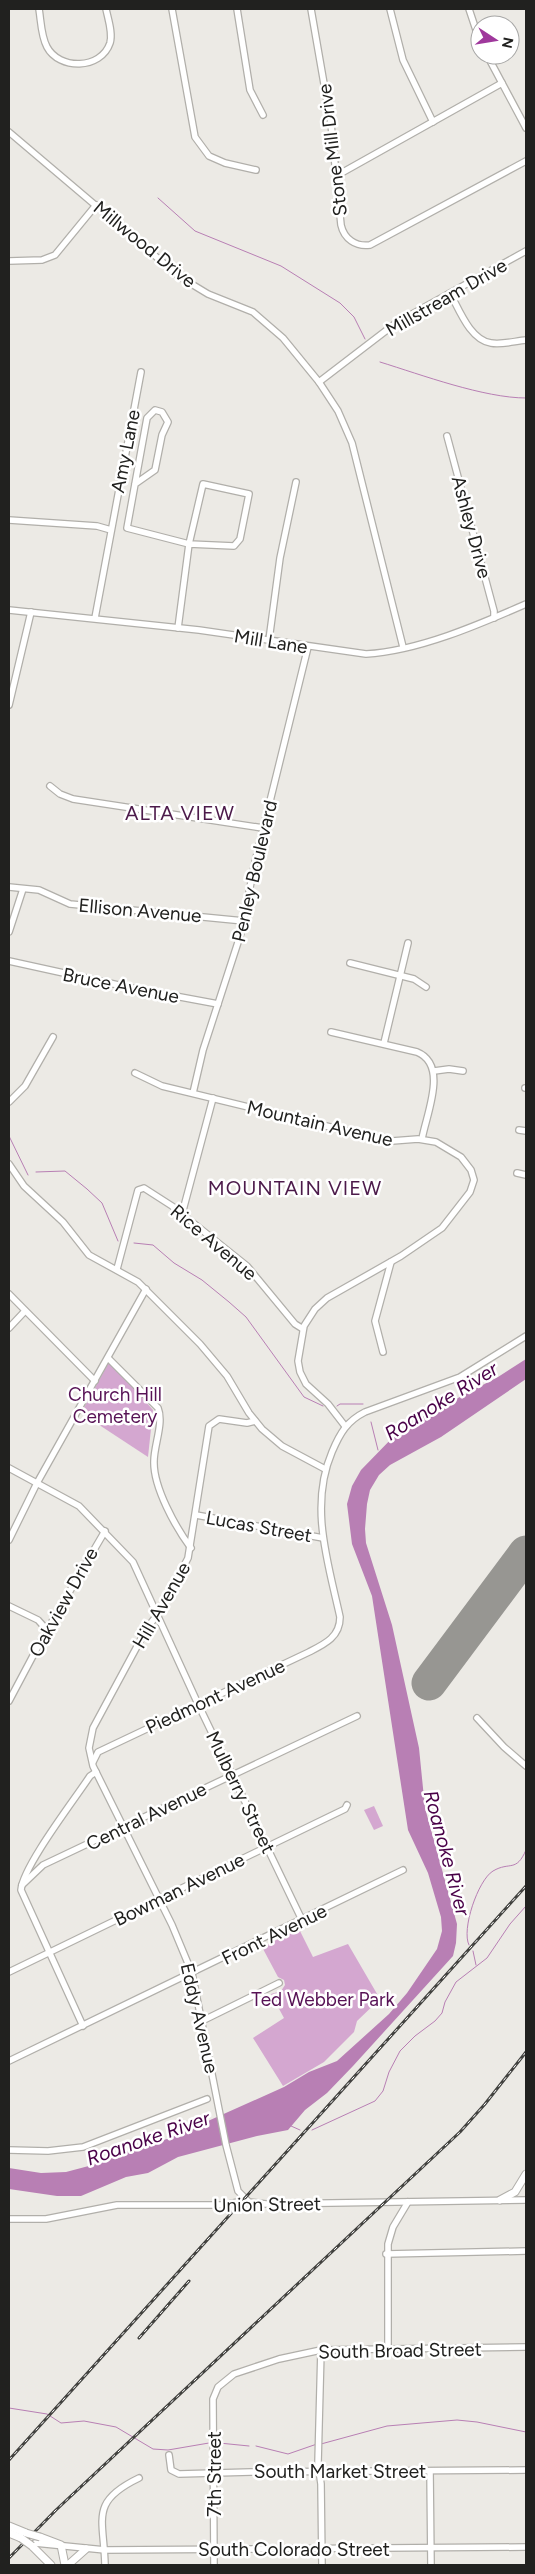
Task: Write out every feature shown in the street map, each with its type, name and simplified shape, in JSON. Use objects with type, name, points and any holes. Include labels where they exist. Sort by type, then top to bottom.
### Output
[{"type":"main road","points":[[500,2200],[515,2192],[526,2174]]},
{"type":"main road","name":"South Colorado Street","points":[[9,2526],[36,2542],[61,2545]]},
{"type":"main road","name":"South Colorado Street","points":[[9,2533],[24,2536]]},
{"type":"main road","points":[[24,2536],[36,2542],[51,2565]]},
{"type":"main road","points":[[61,2545],[66,2565],[86,2548]]},
{"type":"street","points":[[39,9],[47,47],[55,56],[76,65],[96,60],[105,53],[110,43],[106,9]]},
{"type":"street","points":[[172,9],[195,137],[208,156],[225,163],[256,170]]},
{"type":"street","points":[[237,9],[250,90],[262,115]]},
{"type":"street","name":"Stone Mill Drive","points":[[311,9],[331,124],[342,229],[350,240],[365,245],[370,244],[526,161]]},
{"type":"street","points":[[390,9],[403,60],[433,122]]},
{"type":"street","points":[[492,65],[526,128]]},
{"type":"street","points":[[336,176],[502,83]]},
{"type":"street","name":"Millwood Drive","points":[[9,132],[180,277],[208,294],[253,312],[290,344],[338,411],[352,443],[403,647]]},
{"type":"street","points":[[9,262],[42,260],[54,255],[96,205]]},
{"type":"street","name":"Millstream Drive","points":[[319,382],[396,323],[526,251]]},
{"type":"street","points":[[450,293],[471,330],[479,338],[492,344],[526,340]]},
{"type":"street","name":"Amy Lane","points":[[95,618],[141,372]]},
{"type":"street","points":[[135,484],[155,470],[162,435],[168,422],[162,412],[155,410],[147,418],[135,484],[127,528],[189,544],[232,546],[238,544],[249,494],[204,484],[189,544],[178,628]]},
{"type":"street","name":"Ashley Drive","points":[[448,436],[494,611],[494,618]]},
{"type":"street","points":[[268,640],[280,558],[296,482]]},
{"type":"street","points":[[9,520],[97,526],[110,530]]},
{"type":"street","name":"Mill Lane","points":[[9,610],[178,628],[366,654],[403,647],[494,618],[526,604]]},
{"type":"street","points":[[9,705],[31,612]]},
{"type":"street","name":"Penley Boulevard","points":[[193,1093],[244,921],[263,828],[308,647]]},
{"type":"street","points":[[50,786],[60,794],[73,799],[263,828]]},
{"type":"street","name":"Ellison Avenue","points":[[9,887],[45,892],[70,904],[244,921]]},
{"type":"street","points":[[9,932],[23,889]]},
{"type":"street","points":[[384,1043],[408,943]]},
{"type":"street","name":"Bruce Avenue","points":[[9,960],[218,1004]]},
{"type":"street","points":[[350,963],[417,980],[426,987]]},
{"type":"street","points":[[331,1032],[384,1043],[421,1054],[429,1061],[434,1071],[434,1083],[422,1140]]},
{"type":"street","points":[[9,1102],[25,1086],[53,1037]]},
{"type":"street","points":[[434,1071],[449,1069],[463,1071]]},
{"type":"street","name":"Mountain Avenue","points":[[135,1073],[162,1086],[392,1141],[422,1140],[444,1146],[461,1157],[471,1170],[473,1185],[442,1228],[391,1262],[321,1303],[303,1329],[298,1361],[302,1378],[328,1404],[345,1426]]},
{"type":"street","points":[[182,1214],[213,1098]]},
{"type":"street","points":[[519,1130],[526,1131]]},
{"type":"street","points":[[9,1164],[24,1186],[63,1222],[89,1255],[117,1269],[146,1289],[222,1369],[255,1421],[282,1446],[325,1469]]},
{"type":"street","points":[[517,1173],[526,1175]]},
{"type":"street","name":"Rice Avenue","points":[[117,1269],[138,1190],[144,1188],[182,1214],[246,1266],[295,1324],[303,1329]]},
{"type":"street","points":[[382,1352],[375,1321],[391,1262]]},
{"type":"street","points":[[9,1540],[37,1483],[146,1289]]},
{"type":"street","points":[[9,1294],[95,1381]]},
{"type":"street","points":[[9,1328],[25,1311]]},
{"type":"street","points":[[323,1538],[321,1493],[325,1469],[345,1426],[365,1412],[460,1377],[526,1336]]},
{"type":"street","points":[[108,1358],[158,1408],[160,1416],[154,1461],[155,1474],[178,1530],[191,1548]]},
{"type":"street","name":"Hill Avenue","points":[[93,1762],[89,1748],[93,1728],[143,1636],[157,1616],[186,1563],[191,1548],[208,1426],[215,1420],[247,1423],[255,1421]]},
{"type":"street","name":"Mulberry Street","points":[[9,1468],[79,1506],[133,1562],[198,1704],[302,1920]]},
{"type":"street","name":"Lucas Street","points":[[196,1515],[323,1538]]},
{"type":"street","name":"Oakview Drive","points":[[9,1701],[47,1630],[105,1531]]},
{"type":"street","name":"Piedmont Avenue","points":[[93,1762],[98,1752],[309,1652],[330,1640],[337,1630],[340,1617],[323,1538]]},
{"type":"street","points":[[9,1606],[38,1620],[47,1630]]},
{"type":"street","name":"Central Avenue","points":[[22,1885],[43,1866],[358,1716]]},
{"type":"street","points":[[477,1718],[504,1747],[526,1766]]},
{"type":"street","name":"Eddy Avenue","points":[[93,1762],[96,1772],[159,1899],[192,1973],[226,2145],[238,2191],[246,2200]]},
{"type":"street","points":[[83,2026],[25,1902],[22,1885],[52,1832],[90,1776],[96,1772]]},
{"type":"street","name":"Bowman Avenue","points":[[9,1972],[345,1809],[347,1805]]},
{"type":"street","name":"Front Avenue","points":[[9,2061],[403,1870]]},
{"type":"street","points":[[202,2021],[279,1983]]},
{"type":"street","points":[[9,2150],[48,2151],[84,2147],[207,2099]]},
{"type":"street","name":"Union Street","points":[[9,2219],[46,2219],[122,2204],[226,2205],[246,2200],[266,2204],[526,2200]]},
{"type":"street","points":[[388,2348],[386,2254],[390,2236],[408,2202]]},
{"type":"street","points":[[386,2254],[526,2251]]},
{"type":"street","name":"South Broad Street","points":[[213,2412],[213,2399],[218,2387],[234,2374],[279,2359],[321,2350],[526,2347]]},
{"type":"street","points":[[321,2350],[318,2471],[321,2484],[322,2565]]},
{"type":"street","name":"7th Street","points":[[213,2412],[214,2565]]},
{"type":"street","name":"South Market Street","points":[[169,2455],[169,2467],[176,2474],[214,2472],[526,2470]]},
{"type":"street","points":[[430,2471],[431,2565]]},
{"type":"street","points":[[105,2565],[102,2520],[104,2507],[112,2494],[139,2478]]},
{"type":"street","name":"South Colorado Street","points":[[61,2545],[104,2550],[526,2547]]},
{"type":"green space","name":"Church Hill Cemetery","points":[[108,1364],[112,1364],[153,1410],[148,1457],[81,1413]]},
{"type":"green space","points":[[374,1806],[383,1826],[374,1830],[364,1810]]},
{"type":"green space","name":"Ted Webber Park","points":[[299,1929],[313,1957],[348,1944],[380,1999],[357,2021],[354,2032],[324,2062],[283,2086],[253,2038],[284,2018],[271,1994],[281,1991],[285,1985],[284,1980],[278,1977],[262,1947]]},
{"type":"shaded area","points":[[526,1359],[526,1379],[441,1437],[390,1465],[379,1475],[370,1490],[367,1504],[366,1543],[392,1625],[419,1748],[425,1808],[457,1924],[453,1956],[353,2066],[327,2093],[305,2110],[288,2130],[257,2136],[178,2157],[148,2173],[126,2177],[81,2196],[57,2196],[9,2189],[9,2168],[41,2173],[66,2172],[100,2163],[126,2152],[170,2138],[284,2087],[309,2072],[337,2061],[389,2014],[407,1993],[437,1949],[442,1931],[441,1917],[428,1873],[408,1830],[372,1596],[352,1544],[347,1504],[352,1486],[361,1470],[397,1433],[416,1420],[498,1377]]},
{"type":"waterway","points":[[158,198],[195,231],[281,266],[340,303],[354,317],[365,339]]},
{"type":"waterway","points":[[380,362],[472,390],[509,397],[526,398]]},
{"type":"waterway","points":[[9,1136],[28,1175]]},
{"type":"waterway","points":[[36,1172],[65,1171],[87,1189],[102,1203],[118,1241]]},
{"type":"waterway","points":[[134,1243],[153,1245],[174,1263],[202,1280],[229,1302],[246,1317],[304,1397],[323,1406]]},
{"type":"waterway","points":[[337,1406],[340,1404],[363,1404]]},
{"type":"waterway","name":"Roanoke River","points":[[371,1422],[378,1450]]},
{"type":"waterway","name":"Roanoke River","points":[[469,1945],[467,1938],[469,1917],[482,1884],[493,1871],[519,1862],[526,1850]]},
{"type":"waterway","points":[[312,2130],[375,2101],[383,2091],[389,2072],[400,2051],[442,2013],[445,2002],[456,1982],[487,1958],[510,1924],[526,1906]]},
{"type":"waterway","points":[[473,1951],[476,1965]]},
{"type":"waterway","points":[[291,2126],[300,2130]]},
{"type":"waterway","points":[[9,2408],[47,2414],[61,2423],[84,2421],[116,2427],[153,2449],[168,2450],[209,2443]]},
{"type":"waterway","points":[[321,2444],[387,2426],[457,2420],[526,2432]]},
{"type":"waterway","points":[[219,2443],[249,2446]]},
{"type":"waterway","points":[[256,2446],[288,2454],[317,2444]]},
{"type":"runway","points":[[429,1683],[526,1553]]},
{"type":"railway","points":[[9,2460],[526,1886]]},
{"type":"railway","points":[[9,2558],[56,2510],[460,2132],[526,2052]]},
{"type":"railway","points":[[139,2338],[189,2281]]},
{"type":"district","name":"ALTA VIEW","points":[[180,813]]},
{"type":"district","name":"MOUNTAIN VIEW","points":[[295,1188]]}]
